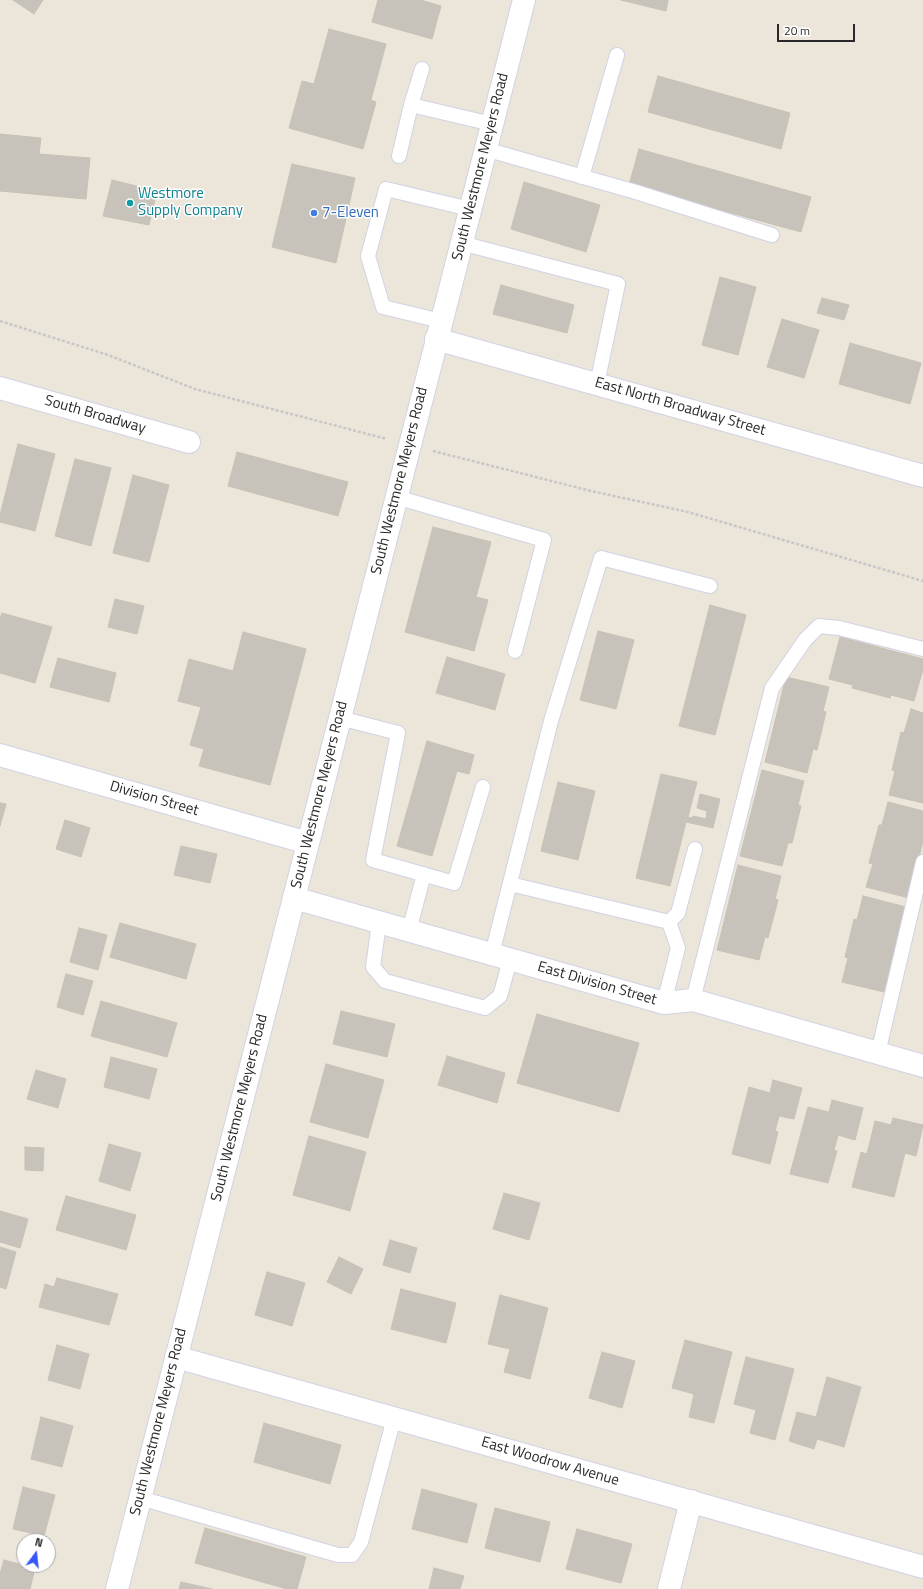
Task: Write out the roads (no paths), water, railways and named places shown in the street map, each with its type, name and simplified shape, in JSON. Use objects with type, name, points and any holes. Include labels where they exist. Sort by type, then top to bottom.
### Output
[{"type":"street","name":"South Westmore Meyers Road","points":[[117,1589],[438,330],[524,0]]},
{"type":"street","name":"East North Broadway Street","points":[[438,330],[597,384],[923,476]]},
{"type":"street","name":"South Broadway","points":[[0,388],[189,442]]},
{"type":"street","name":"Division Street","points":[[0,755],[308,843]]},
{"type":"street","name":"East Division Street","points":[[294,898],[664,1003],[693,1000],[923,1066]]},
{"type":"street","name":"East Woodrow Avenue","points":[[176,1356],[923,1567]]},
{"type":"street","points":[[669,1589],[691,1502]]},
{"type":"lane","points":[[582,177],[617,55]]},
{"type":"lane","points":[[399,156],[422,69]]},
{"type":"lane","points":[[412,105],[492,124]]},
{"type":"lane","points":[[485,149],[772,235]]},
{"type":"lane","points":[[438,330],[383,307],[368,256],[386,189],[470,209]]},
{"type":"lane","points":[[461,244],[618,284],[597,384]]},
{"type":"lane","points":[[396,497],[544,540],[515,651]]},
{"type":"lane","points":[[379,922],[373,967],[386,981],[485,1008],[500,996],[501,957],[510,884],[551,721],[601,558],[710,586]]},
{"type":"lane","points":[[693,1000],[772,688],[805,640],[819,626],[839,628],[923,649]]},
{"type":"lane","points":[[340,718],[398,733],[373,860],[454,883],[483,787]]},
{"type":"lane","points":[[669,922],[678,913],[695,849]]},
{"type":"lane","points":[[878,1053],[923,862]]},
{"type":"lane","points":[[409,931],[424,874]]},
{"type":"lane","points":[[510,884],[669,922]]},
{"type":"lane","points":[[664,1003],[678,948],[669,922]]},
{"type":"lane","points":[[140,1498],[338,1555],[352,1555],[361,1542],[394,1418]]},
{"type":"place","name":"Westmore Supply Company","points":[[130,203]]},
{"type":"place","name":"7-Eleven","points":[[314,213]]}]
